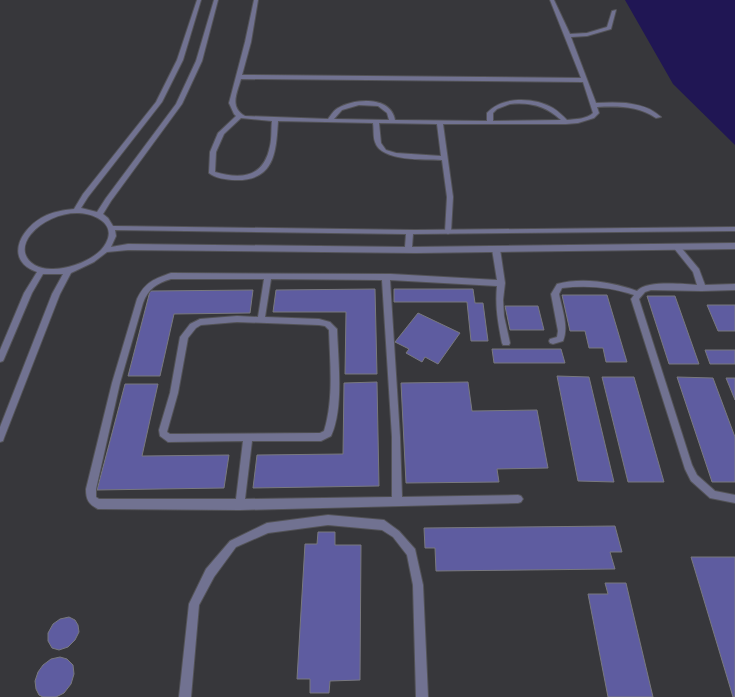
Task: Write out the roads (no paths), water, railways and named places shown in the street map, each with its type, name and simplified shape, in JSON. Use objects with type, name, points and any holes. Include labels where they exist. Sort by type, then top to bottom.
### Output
[{"type":"street","points":[[76,211],[85,196],[159,102],[180,60],[198,0]]},
{"type":"street","points":[[99,215],[108,200],[179,104],[200,61],[216,0]]},
{"type":"street","points":[[256,0],[232,103],[234,109],[244,118],[330,121],[566,122],[592,117],[596,112],[594,105],[568,36],[552,0]]},
{"type":"street","points":[[568,36],[588,34],[609,28],[614,11]]},
{"type":"street","points":[[239,77],[584,80]]},
{"type":"street","points":[[490,122],[490,112],[494,107],[508,103],[522,102],[540,104],[550,108],[566,122]]},
{"type":"street","points":[[330,121],[335,112],[341,108],[354,104],[376,104],[384,107],[390,112],[392,121]]},
{"type":"street","points":[[594,105],[631,105],[644,108],[658,117]]},
{"type":"street","points":[[240,116],[221,133],[213,152],[212,173],[231,179],[249,178],[264,170],[273,149],[275,120]]},
{"type":"street","points":[[376,121],[378,143],[384,151],[395,155],[445,158]]},
{"type":"street","points":[[440,122],[450,197],[448,232]]},
{"type":"street","points":[[76,211],[92,212],[99,215],[109,223],[111,228],[111,240],[105,250],[89,262],[68,271],[53,272],[41,271],[29,266],[23,259],[21,250],[23,240],[40,222],[52,216],[76,211]]},
{"type":"street","points":[[111,228],[410,232],[735,229]]},
{"type":"street","points":[[408,250],[410,232]]},
{"type":"street","points":[[105,250],[128,247],[408,250],[735,246]]},
{"type":"street","points":[[677,247],[696,271],[702,288]]},
{"type":"street","points":[[496,249],[501,283],[499,300],[500,316],[506,343]]},
{"type":"street","points":[[0,359],[28,293],[41,271]]},
{"type":"street","points":[[0,438],[56,294],[68,271]]},
{"type":"street","points":[[501,283],[386,277],[268,278],[171,276],[154,282],[146,289],[130,333],[92,489],[91,499],[98,504],[240,505],[518,499]]},
{"type":"street","points":[[386,277],[396,437],[397,502]]},
{"type":"street","points":[[261,320],[268,278]]},
{"type":"street","points":[[553,341],[560,339],[562,331],[555,294],[560,286],[572,283],[624,288],[638,294]]},
{"type":"street","points":[[735,287],[651,287],[642,290],[635,298],[688,466],[694,478],[713,496],[735,499]]},
{"type":"street","points":[[237,319],[319,322],[327,324],[333,329],[334,386],[331,426],[328,433],[321,437],[248,438],[168,438],[163,433],[174,393],[184,337],[193,326],[204,321],[237,319]]},
{"type":"street","points":[[240,505],[248,438]]},
{"type":"street","points":[[186,697],[194,604],[210,573],[233,544],[267,528],[328,520],[384,525],[396,534],[411,553],[418,585],[422,697]]}]
